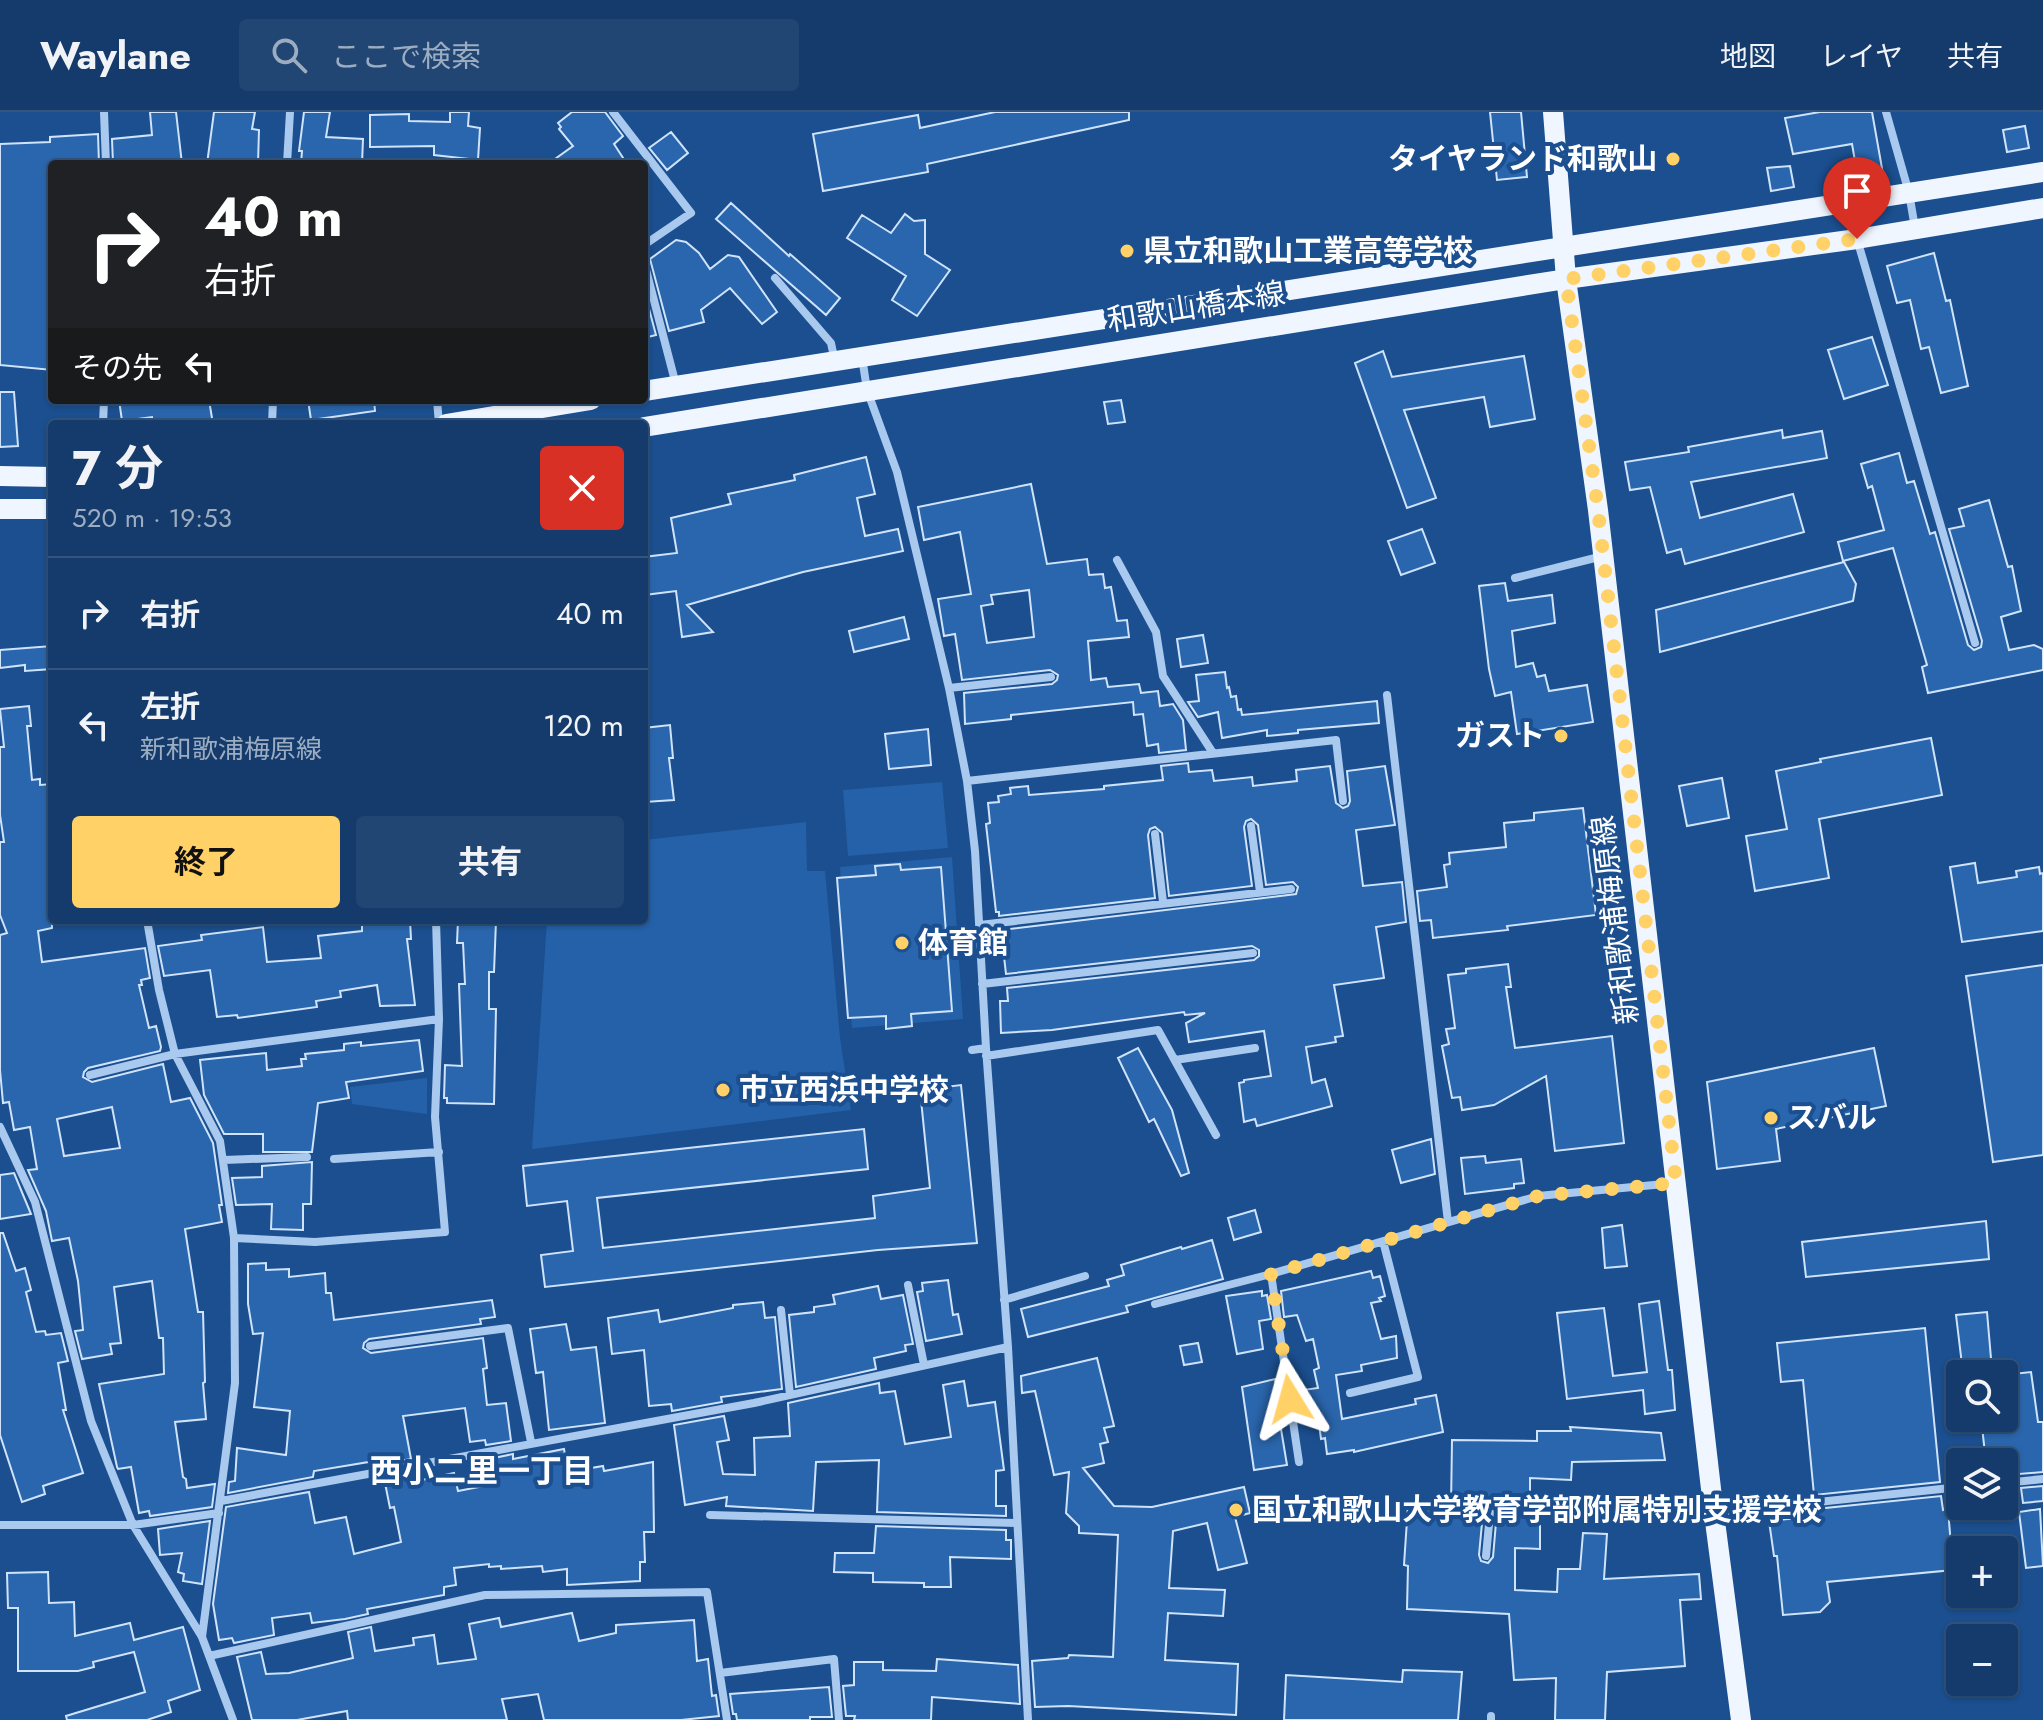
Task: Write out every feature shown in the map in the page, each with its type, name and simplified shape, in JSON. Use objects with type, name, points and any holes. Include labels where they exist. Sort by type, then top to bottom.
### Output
[{"type":"main road","name":"新和歌浦梅原線","points":[[1553,112],[1566,279],[1603,555],[1741,1720]]},
{"type":"main road","name":"和歌山橋本線","points":[[648,390],[2043,172]]},
{"type":"main road","name":"和歌山橋本線","points":[[648,426],[1566,279],[1857,239],[2043,208]]},
{"type":"main road","points":[[470,420],[567,404]]},
{"type":"main road","points":[[0,476],[48,477]]},
{"type":"main road","points":[[0,509],[48,509]]},
{"type":"street","points":[[104,112],[106,160]]},
{"type":"street","points":[[287,160],[290,112]]},
{"type":"street","points":[[613,112],[691,213],[648,242]]},
{"type":"street","points":[[1886,112],[1909,193],[1915,228]]},
{"type":"street","points":[[1849,203],[1975,643]]},
{"type":"street","points":[[648,278],[676,386]]},
{"type":"street","points":[[775,278],[831,343],[835,362]]},
{"type":"street","points":[[862,357],[867,390],[897,472],[949,688],[967,781],[980,925],[986,1052],[1008,1347],[1028,1720]]},
{"type":"street","points":[[1515,578],[1603,555]]},
{"type":"street","points":[[1117,560],[1156,632],[1163,676],[1213,753]]},
{"type":"street","points":[[949,688],[1051,677]]},
{"type":"street","points":[[1387,695],[1448,1222]]},
{"type":"street","points":[[967,781],[1336,740],[1343,801]]},
{"type":"street","points":[[1251,826],[1260,892]]},
{"type":"street","points":[[1155,834],[1163,902]]},
{"type":"street","points":[[980,925],[1291,889]]},
{"type":"street","points":[[148,924],[159,990],[175,1054],[220,1141],[234,1238],[235,1383],[202,1637]]},
{"type":"street","points":[[234,1238],[315,1242],[445,1232],[435,1117],[439,1019],[436,924]]},
{"type":"street","points":[[982,984],[1253,953]]},
{"type":"street","points":[[90,1075],[175,1054],[439,1019]]},
{"type":"street","points":[[972,1050],[986,1052],[1158,1030],[1216,1135]]},
{"type":"street","points":[[1175,1060],[1255,1048]]},
{"type":"street","points":[[0,1127],[35,1202],[91,1421],[133,1525],[202,1637],[232,1718],[221,1720]]},
{"type":"street","points":[[334,1159],[439,1152]]},
{"type":"street","points":[[224,1160],[307,1157]]},
{"type":"street","points":[[1155,1304],[1271,1274],[1538,1196],[1676,1183]]},
{"type":"street","points":[[1350,1393],[1418,1377],[1383,1241]]},
{"type":"street","points":[[1271,1274],[1299,1462]]},
{"type":"street","points":[[1004,1300],[1085,1276]]},
{"type":"street","points":[[908,1285],[924,1365]]},
{"type":"street","points":[[781,1310],[790,1395]]},
{"type":"street","points":[[370,1346],[508,1328],[531,1442]]},
{"type":"street","points":[[221,1501],[790,1395],[1008,1347]]},
{"type":"street","points":[[2018,1482],[2043,1479]]},
{"type":"street","points":[[1486,1556],[1491,1503],[1537,1509],[1714,1510],[1946,1488]]},
{"type":"street","points":[[0,1525],[133,1525],[219,1513]]},
{"type":"street","points":[[710,1515],[1016,1523]]},
{"type":"street","points":[[209,1656],[485,1595],[707,1592],[727,1720]]},
{"type":"street","points":[[720,1673],[834,1659],[839,1720]]},
{"type":"shaded area","points":[[942,782],[948,848],[848,856],[843,790]]},
{"type":"shaded area","points":[[806,822],[807,871],[825,871],[840,1038],[851,1110],[532,1149],[547,924],[648,924],[648,840]]},
{"type":"shaded area","name":"体育館","points":[[952,857],[963,1019],[852,1028],[840,867]]},
{"type":"shaded area","points":[[427,1078],[427,1114],[352,1104],[350,1087]]},
{"type":"building","points":[[150,112],[176,112],[182,160],[113,160],[112,139],[152,135]]},
{"type":"building","points":[[214,112],[255,112],[252,129],[259,130],[258,160],[208,160]]},
{"type":"building","points":[[304,112],[330,112],[326,137],[363,139],[362,160],[301,160],[302,151],[299,151]]},
{"type":"building","points":[[450,112],[469,112],[468,126],[480,128],[478,160],[434,155],[434,146],[370,147],[370,115],[409,114],[409,121],[450,122]]},
{"type":"building","points":[[572,112],[605,112],[623,136],[614,144],[624,160],[554,160],[573,146],[559,129],[558,123]]},
{"type":"building","points":[[995,112],[1129,112],[1129,120],[927,164],[928,172],[823,191],[813,134],[918,115],[920,128]]},
{"type":"building","points":[[1490,112],[1521,112],[1527,177],[1497,180]]},
{"type":"building","points":[[1820,112],[1872,112],[1883,174],[1858,178],[1852,144],[1793,154],[1785,118]]},
{"type":"building","points":[[2025,126],[2029,148],[2007,152],[2003,130]]},
{"type":"building","points":[[671,132],[688,153],[667,170],[649,148]]},
{"type":"building","points":[[98,134],[99,160],[48,160],[48,370],[0,365],[0,144],[50,142],[50,137]]},
{"type":"building","points":[[1790,166],[1794,187],[1771,191],[1767,168]]},
{"type":"building","points":[[731,203],[840,298],[826,315],[716,219]]},
{"type":"building","points":[[905,214],[914,221],[925,220],[925,254],[950,270],[917,316],[892,300],[906,276],[847,238],[862,215],[891,233]]},
{"type":"building","points":[[676,240],[686,242],[699,253],[710,269],[728,255],[739,257],[777,312],[762,324],[730,288],[701,310],[704,322],[669,331],[650,259]]},
{"type":"building","points":[[1934,253],[1946,301],[1950,300],[1968,386],[1941,393],[1929,347],[1921,349],[1910,300],[1897,303],[1887,266]]},
{"type":"building","points":[[648,305],[656,335],[648,337]]},
{"type":"building","points":[[1872,337],[1888,385],[1844,399],[1828,350]]},
{"type":"building","points":[[1383,351],[1392,377],[1524,356],[1535,419],[1490,427],[1484,397],[1404,410],[1436,498],[1407,508],[1355,363]]},
{"type":"building","points":[[0,392],[14,392],[18,446],[0,447]]},
{"type":"building","points":[[1121,400],[1125,422],[1108,424],[1104,402]]},
{"type":"building","points":[[120,404],[210,404],[212,420],[152,420],[152,417],[122,420]]},
{"type":"building","points":[[309,404],[374,404],[375,411],[311,420]]},
{"type":"building","points":[[1782,430],[1783,438],[1822,431],[1827,458],[1691,482],[1700,518],[1793,494],[1804,532],[1685,564],[1681,549],[1667,553],[1650,487],[1630,490],[1625,462],[1689,452],[1688,447]]},
{"type":"building","points":[[1899,453],[1907,483],[1914,481],[1930,534],[1935,532],[1968,645],[1974,650],[1981,647],[1982,641],[1949,529],[1964,526],[1959,509],[1989,500],[2008,567],[2012,566],[2021,611],[2001,617],[2009,650],[2034,645],[2043,649],[2043,670],[1928,693],[1922,667],[1927,665],[1893,548],[1843,561],[1838,542],[1884,530],[1872,486],[1868,488],[1861,464]]},
{"type":"building","points":[[866,457],[875,494],[857,498],[865,536],[898,529],[903,551],[803,572],[687,605],[713,632],[682,637],[676,591],[648,594],[648,557],[677,553],[671,518],[731,504],[728,494],[795,480],[794,475]]},
{"type":"building","points":[[1031,484],[1047,564],[1087,559],[1089,575],[1103,574],[1105,588],[1111,587],[1117,621],[1127,620],[1129,637],[1088,641],[1091,680],[1106,678],[1108,687],[1139,684],[1141,693],[1158,691],[1160,706],[1173,704],[1183,720],[1186,750],[1159,753],[1158,744],[1147,746],[1143,714],[1134,715],[1133,702],[1011,715],[1011,719],[965,724],[964,693],[1052,684],[1058,675],[1050,670],[962,680],[955,634],[944,636],[938,599],[971,594],[960,532],[924,540],[918,507]],"holes":[[[1029,590],[1034,637],[987,643],[981,606],[993,604],[991,595]]]},
{"type":"building","points":[[1422,529],[1435,563],[1401,575],[1388,541]]},
{"type":"building","points":[[1844,562],[1856,584],[1853,601],[1660,652],[1656,610]]},
{"type":"building","points":[[1505,583],[1508,601],[1552,595],[1555,623],[1512,631],[1516,667],[1533,663],[1537,677],[1545,675],[1549,691],[1587,685],[1593,722],[1517,734],[1511,692],[1495,696],[1479,586]]},
{"type":"building","points":[[904,617],[909,639],[854,652],[849,631]]},
{"type":"building","points":[[1203,635],[1208,663],[1181,667],[1177,639]]},
{"type":"building","points":[[48,646],[48,669],[25,671],[25,665],[0,668],[0,650]]},
{"type":"building","points":[[1225,672],[1227,688],[1231,697],[1236,696],[1242,715],[1377,701],[1379,723],[1267,736],[1267,730],[1222,738],[1218,712],[1198,717],[1188,702],[1199,701],[1196,675]]},
{"type":"building","points":[[29,706],[31,726],[27,726],[32,780],[40,779],[40,785],[48,784],[48,924],[52,924],[52,928],[38,931],[42,962],[145,948],[150,978],[141,980],[142,985],[139,985],[149,1028],[156,1026],[160,1051],[88,1068],[83,1077],[92,1082],[163,1064],[171,1102],[190,1098],[213,1143],[222,1222],[185,1229],[198,1312],[203,1312],[206,1419],[175,1422],[187,1488],[215,1484],[212,1507],[150,1516],[149,1511],[139,1513],[131,1467],[117,1467],[99,1384],[164,1374],[163,1338],[159,1338],[152,1281],[114,1287],[121,1343],[110,1344],[112,1354],[82,1359],[75,1331],[83,1330],[78,1281],[69,1238],[52,1241],[46,1211],[28,1170],[37,1169],[30,1127],[14,1130],[9,1102],[3,1103],[0,1070],[0,935],[7,933],[0,915],[0,842],[4,842],[0,815],[0,747],[4,747],[0,709]],"holes":[[[112,1107],[120,1148],[64,1156],[57,1119]]]},
{"type":"building","points":[[670,725],[673,758],[669,758],[674,800],[648,802],[648,728]]},
{"type":"building","points":[[928,729],[931,765],[889,769],[885,734]]},
{"type":"building","points":[[1931,738],[1942,795],[1819,819],[1829,878],[1755,891],[1746,836],[1787,829],[1776,771],[1821,762],[1820,759]]},
{"type":"building","points":[[1188,763],[1189,772],[1212,770],[1214,781],[1252,777],[1253,786],[1297,781],[1296,770],[1330,766],[1336,803],[1343,808],[1350,801],[1347,771],[1385,766],[1395,825],[1356,830],[1363,886],[1402,882],[1406,922],[1376,927],[1384,978],[1334,985],[1343,1036],[1335,1037],[1336,1042],[1306,1047],[1312,1083],[1325,1079],[1332,1106],[1257,1126],[1255,1119],[1244,1122],[1239,1083],[1271,1076],[1264,1031],[1189,1042],[1186,1023],[1205,1013],[1185,1015],[1184,1012],[1052,1030],[1001,1033],[1000,1001],[1008,1001],[1007,988],[1254,960],[1259,956],[1259,950],[1252,946],[1006,974],[1001,930],[1296,894],[1298,887],[1293,882],[1266,885],[1258,825],[1251,819],[1246,821],[1244,827],[1252,886],[1169,896],[1162,833],[1155,827],[1150,829],[1148,835],[1155,898],[999,916],[996,912],[986,824],[990,823],[988,803],[999,802],[998,796],[1011,794],[1010,788],[1028,786],[1029,795],[1163,780],[1161,766]]},
{"type":"building","points":[[1722,778],[1729,818],[1687,826],[1679,786]]},
{"type":"building","points":[[1583,808],[1596,915],[1507,926],[1508,930],[1433,938],[1431,920],[1420,921],[1417,891],[1447,887],[1444,865],[1450,864],[1449,853],[1506,847],[1504,823],[1534,820],[1534,813]]},
{"type":"building","points":[[1975,863],[1978,883],[2017,877],[2016,871],[2039,867],[2040,874],[2043,873],[2043,931],[1962,942],[1950,867]]},
{"type":"building","name":"体育館","points":[[900,864],[901,870],[941,867],[952,1011],[911,1014],[912,1026],[886,1029],[886,1016],[848,1018],[837,878],[876,875],[875,866]]},
{"type":"building","points":[[362,924],[410,924],[411,939],[407,939],[415,1005],[380,1006],[377,985],[340,991],[341,997],[316,1001],[317,1007],[238,1018],[237,1015],[217,1017],[210,970],[164,976],[158,946],[202,940],[201,935],[263,927],[267,962],[321,958],[318,936],[362,931]]},
{"type":"building","points":[[458,924],[496,924],[494,972],[489,972],[489,1009],[496,1009],[494,1104],[447,1103],[447,1098],[444,1098],[445,1065],[462,1066],[459,984],[465,984],[463,943],[457,943]]},
{"type":"building","points":[[1508,964],[1511,987],[1506,987],[1515,1048],[1612,1036],[1624,1143],[1555,1151],[1546,1076],[1494,1105],[1462,1110],[1460,1097],[1452,1098],[1442,1046],[1449,1044],[1446,1029],[1455,1028],[1448,975],[1466,973],[1466,969]]},
{"type":"building","points":[[2043,965],[2043,1155],[1993,1162],[1966,976]]},
{"type":"building","points":[[419,1040],[423,1071],[346,1082],[349,1098],[318,1103],[312,1152],[263,1152],[263,1134],[224,1134],[204,1095],[200,1060],[266,1053],[267,1070],[302,1066],[301,1059],[306,1059],[305,1054],[344,1050],[344,1044],[361,1042],[361,1046]]},
{"type":"building","points":[[1138,1048],[1172,1110],[1189,1173],[1181,1176],[1154,1119],[1149,1122],[1118,1058]]},
{"type":"building","name":"スバル","points":[[1874,1048],[1886,1106],[1776,1129],[1780,1161],[1717,1169],[1707,1082]]},
{"type":"building","points":[[961,1085],[977,1243],[878,1250],[545,1287],[541,1255],[573,1251],[567,1201],[527,1206],[523,1166],[864,1129],[868,1169],[597,1198],[603,1248],[875,1218],[873,1196],[930,1188],[920,1090]]},
{"type":"building","points":[[1431,1139],[1435,1174],[1401,1183],[1392,1150]]},
{"type":"building","points":[[1485,1156],[1486,1163],[1521,1159],[1524,1183],[1514,1184],[1514,1188],[1465,1194],[1461,1158]]},
{"type":"building","points":[[312,1162],[311,1204],[303,1204],[303,1230],[271,1229],[272,1204],[236,1205],[232,1178],[262,1177],[262,1166]]},
{"type":"building","points":[[14,1173],[31,1214],[0,1219],[0,1175]]},
{"type":"building","points":[[1255,1210],[1261,1232],[1234,1240],[1228,1218]]},
{"type":"building","points":[[1986,1221],[1989,1259],[1806,1277],[1802,1242]]},
{"type":"building","points":[[1622,1225],[1627,1266],[1605,1268],[1602,1228]]},
{"type":"building","points":[[0,1233],[3,1233],[16,1271],[25,1268],[31,1290],[26,1292],[36,1332],[45,1331],[46,1335],[61,1333],[68,1361],[58,1363],[66,1410],[63,1410],[83,1473],[43,1486],[45,1494],[22,1502],[0,1435]]},
{"type":"building","points":[[1212,1240],[1223,1279],[1126,1306],[1128,1312],[1028,1337],[1021,1309],[1109,1286],[1107,1280],[1124,1275],[1121,1265]]},
{"type":"building","points":[[266,1263],[266,1270],[289,1269],[289,1277],[325,1273],[326,1293],[331,1293],[334,1320],[492,1300],[495,1317],[480,1319],[481,1324],[369,1339],[363,1348],[371,1353],[483,1338],[487,1405],[506,1403],[511,1441],[486,1445],[485,1440],[470,1442],[465,1408],[403,1416],[411,1459],[382,1464],[381,1460],[314,1471],[313,1477],[228,1493],[229,1482],[235,1481],[237,1448],[286,1455],[290,1411],[254,1407],[263,1333],[253,1334],[248,1304],[248,1264]]},
{"type":"building","points":[[1371,1271],[1373,1278],[1380,1276],[1385,1296],[1379,1298],[1381,1301],[1371,1303],[1381,1339],[1396,1336],[1397,1358],[1361,1365],[1362,1371],[1336,1375],[1342,1419],[1416,1404],[1415,1399],[1436,1395],[1443,1432],[1354,1452],[1327,1454],[1325,1438],[1321,1439],[1317,1409],[1299,1413],[1296,1391],[1318,1388],[1314,1370],[1319,1368],[1313,1339],[1306,1341],[1297,1315],[1284,1317],[1281,1291]]},
{"type":"building","points":[[948,1280],[953,1315],[958,1314],[962,1334],[926,1341],[917,1292],[923,1291],[922,1283]]},
{"type":"building","points":[[878,1286],[881,1299],[903,1295],[913,1344],[905,1345],[906,1351],[874,1358],[876,1369],[796,1387],[789,1315],[814,1312],[814,1307],[835,1304],[833,1295]]},
{"type":"building","points":[[1262,1291],[1262,1296],[1267,1295],[1271,1319],[1259,1321],[1263,1349],[1237,1354],[1226,1296]]},
{"type":"building","points":[[1659,1301],[1668,1370],[1672,1370],[1675,1410],[1645,1414],[1643,1390],[1567,1399],[1557,1313],[1604,1308],[1613,1376],[1647,1372],[1639,1304]]},
{"type":"building","points":[[763,1302],[765,1318],[775,1317],[782,1389],[721,1397],[722,1402],[672,1411],[671,1404],[649,1406],[644,1350],[612,1354],[608,1318],[658,1310],[660,1322],[733,1308],[733,1305]]},
{"type":"building","points":[[1987,1312],[1991,1360],[1961,1360],[1956,1315]]},
{"type":"building","points":[[566,1324],[571,1350],[596,1347],[605,1423],[549,1430],[543,1372],[536,1373],[530,1329]]},
{"type":"building","points":[[1925,1328],[1940,1482],[1814,1495],[1803,1380],[1781,1382],[1777,1343]]},
{"type":"building","points":[[1198,1343],[1202,1362],[1184,1365],[1180,1346]]},
{"type":"building","points":[[1097,1358],[1114,1426],[1104,1428],[1108,1442],[1100,1444],[1104,1463],[1083,1468],[1114,1506],[1152,1507],[1244,1487],[1250,1513],[1235,1517],[1247,1563],[1218,1570],[1207,1523],[1173,1531],[1169,1588],[1225,1590],[1223,1616],[1168,1613],[1165,1660],[1238,1664],[1236,1715],[1035,1707],[1032,1661],[1068,1658],[1069,1655],[1113,1657],[1118,1535],[1079,1533],[1079,1526],[1066,1513],[1069,1472],[1054,1475],[1035,1391],[1022,1393],[1021,1376]]},
{"type":"building","points":[[2031,1372],[2038,1422],[2043,1422],[2043,1472],[2019,1474],[2018,1448],[1984,1448],[1983,1432],[2018,1432],[2018,1373]]},
{"type":"building","points":[[1275,1379],[1277,1395],[1282,1394],[1285,1415],[1279,1417],[1287,1465],[1254,1470],[1242,1387]]},
{"type":"building","points":[[964,1381],[968,1406],[995,1402],[1004,1470],[996,1471],[996,1506],[1006,1506],[1006,1516],[877,1512],[879,1460],[816,1462],[813,1511],[726,1506],[727,1497],[685,1505],[674,1425],[724,1416],[729,1440],[717,1442],[723,1474],[755,1475],[754,1438],[790,1436],[788,1403],[879,1383],[880,1393],[895,1391],[905,1444],[951,1437],[943,1385]]},
{"type":"building","points":[[1570,1427],[1661,1433],[1665,1460],[1572,1462],[1571,1480],[1530,1478],[1530,1501],[1488,1497],[1484,1502],[1481,1561],[1488,1563],[1493,1557],[1497,1511],[1540,1519],[1540,1549],[1515,1548],[1515,1590],[1557,1592],[1558,1569],[1580,1569],[1583,1533],[1607,1534],[1604,1579],[1699,1574],[1701,1599],[1680,1600],[1685,1666],[1607,1672],[1605,1720],[1555,1720],[1556,1678],[1514,1680],[1509,1614],[1407,1609],[1408,1566],[1404,1565],[1408,1505],[1451,1507],[1452,1440],[1537,1441],[1537,1431],[1571,1431]]},
{"type":"building","points":[[564,1449],[568,1472],[603,1466],[604,1471],[653,1462],[654,1532],[644,1532],[645,1562],[640,1562],[640,1581],[567,1585],[567,1569],[543,1572],[542,1566],[501,1569],[501,1566],[489,1567],[489,1564],[454,1568],[456,1585],[444,1587],[444,1595],[367,1609],[368,1614],[345,1619],[312,1623],[310,1613],[272,1618],[274,1635],[234,1643],[232,1638],[219,1640],[213,1604],[226,1507],[309,1492],[315,1523],[346,1517],[354,1554],[401,1542],[384,1478],[413,1473],[417,1481],[454,1473],[458,1491],[494,1484],[489,1459],[513,1454],[513,1459]]},
{"type":"building","points":[[2043,1486],[2043,1501],[2023,1503],[2021,1488]]},
{"type":"building","points":[[1941,1496],[1950,1536],[1946,1536],[1946,1571],[1827,1582],[1830,1602],[1820,1612],[1783,1615],[1777,1556],[1774,1556],[1769,1521],[1817,1516],[1816,1509]]},
{"type":"building","points":[[2040,1509],[2043,1566],[2026,1568],[2019,1512]]},
{"type":"building","points":[[210,1521],[202,1584],[183,1581],[184,1574],[178,1572],[182,1553],[160,1555],[158,1529]]},
{"type":"building","points":[[876,1526],[1006,1530],[1006,1540],[1011,1540],[1011,1559],[950,1557],[951,1587],[873,1582],[873,1573],[834,1572],[835,1553],[874,1553]]},
{"type":"building","points":[[48,1572],[49,1603],[74,1602],[75,1636],[130,1623],[134,1640],[183,1627],[200,1690],[168,1701],[171,1712],[147,1720],[67,1720],[66,1716],[145,1692],[134,1652],[93,1662],[94,1667],[78,1671],[18,1671],[18,1608],[8,1608],[7,1573]]},
{"type":"building","points":[[572,1613],[579,1641],[616,1633],[616,1625],[694,1620],[697,1661],[708,1659],[712,1696],[716,1695],[719,1716],[681,1720],[544,1720],[538,1694],[502,1699],[507,1720],[348,1720],[347,1711],[297,1720],[252,1720],[237,1657],[261,1652],[266,1674],[289,1673],[353,1658],[348,1632],[371,1627],[375,1651],[414,1645],[413,1638],[434,1635],[438,1664],[476,1659],[469,1624],[499,1618],[501,1627]]},
{"type":"building","points":[[937,1659],[1018,1665],[1020,1704],[932,1697],[931,1720],[854,1720],[855,1716],[846,1716],[843,1686],[854,1685],[854,1662],[883,1662],[883,1670],[936,1671]]},
{"type":"building","points":[[1403,1670],[1462,1672],[1458,1720],[1284,1720],[1286,1675],[1402,1682]]},
{"type":"building","points":[[829,1687],[832,1717],[737,1720],[736,1714],[733,1714],[730,1694]]},
{"type":"place","name":"タイヤランド和歌山","points":[[1673,159]]},
{"type":"place","name":"県立和歌山工業高等学校","points":[[1127,251]]},
{"type":"place","name":"ガスト","points":[[1561,736]]},
{"type":"place","name":"体育館","points":[[902,943]]},
{"type":"place","name":"市立西浜中学校","points":[[723,1090]]},
{"type":"place","name":"スバル","points":[[1771,1118]]},
{"type":"place","name":"国立和歌山大学教育学部附属特別支援学校","points":[[1236,1510]]},
{"type":"district","name":"西小二里一丁目","points":[[482,1471]]},
{"type":"route","points":[[1290,1399],[1271,1274],[1538,1196],[1676,1183],[1598,510],[1566,279],[1857,239]]}]
